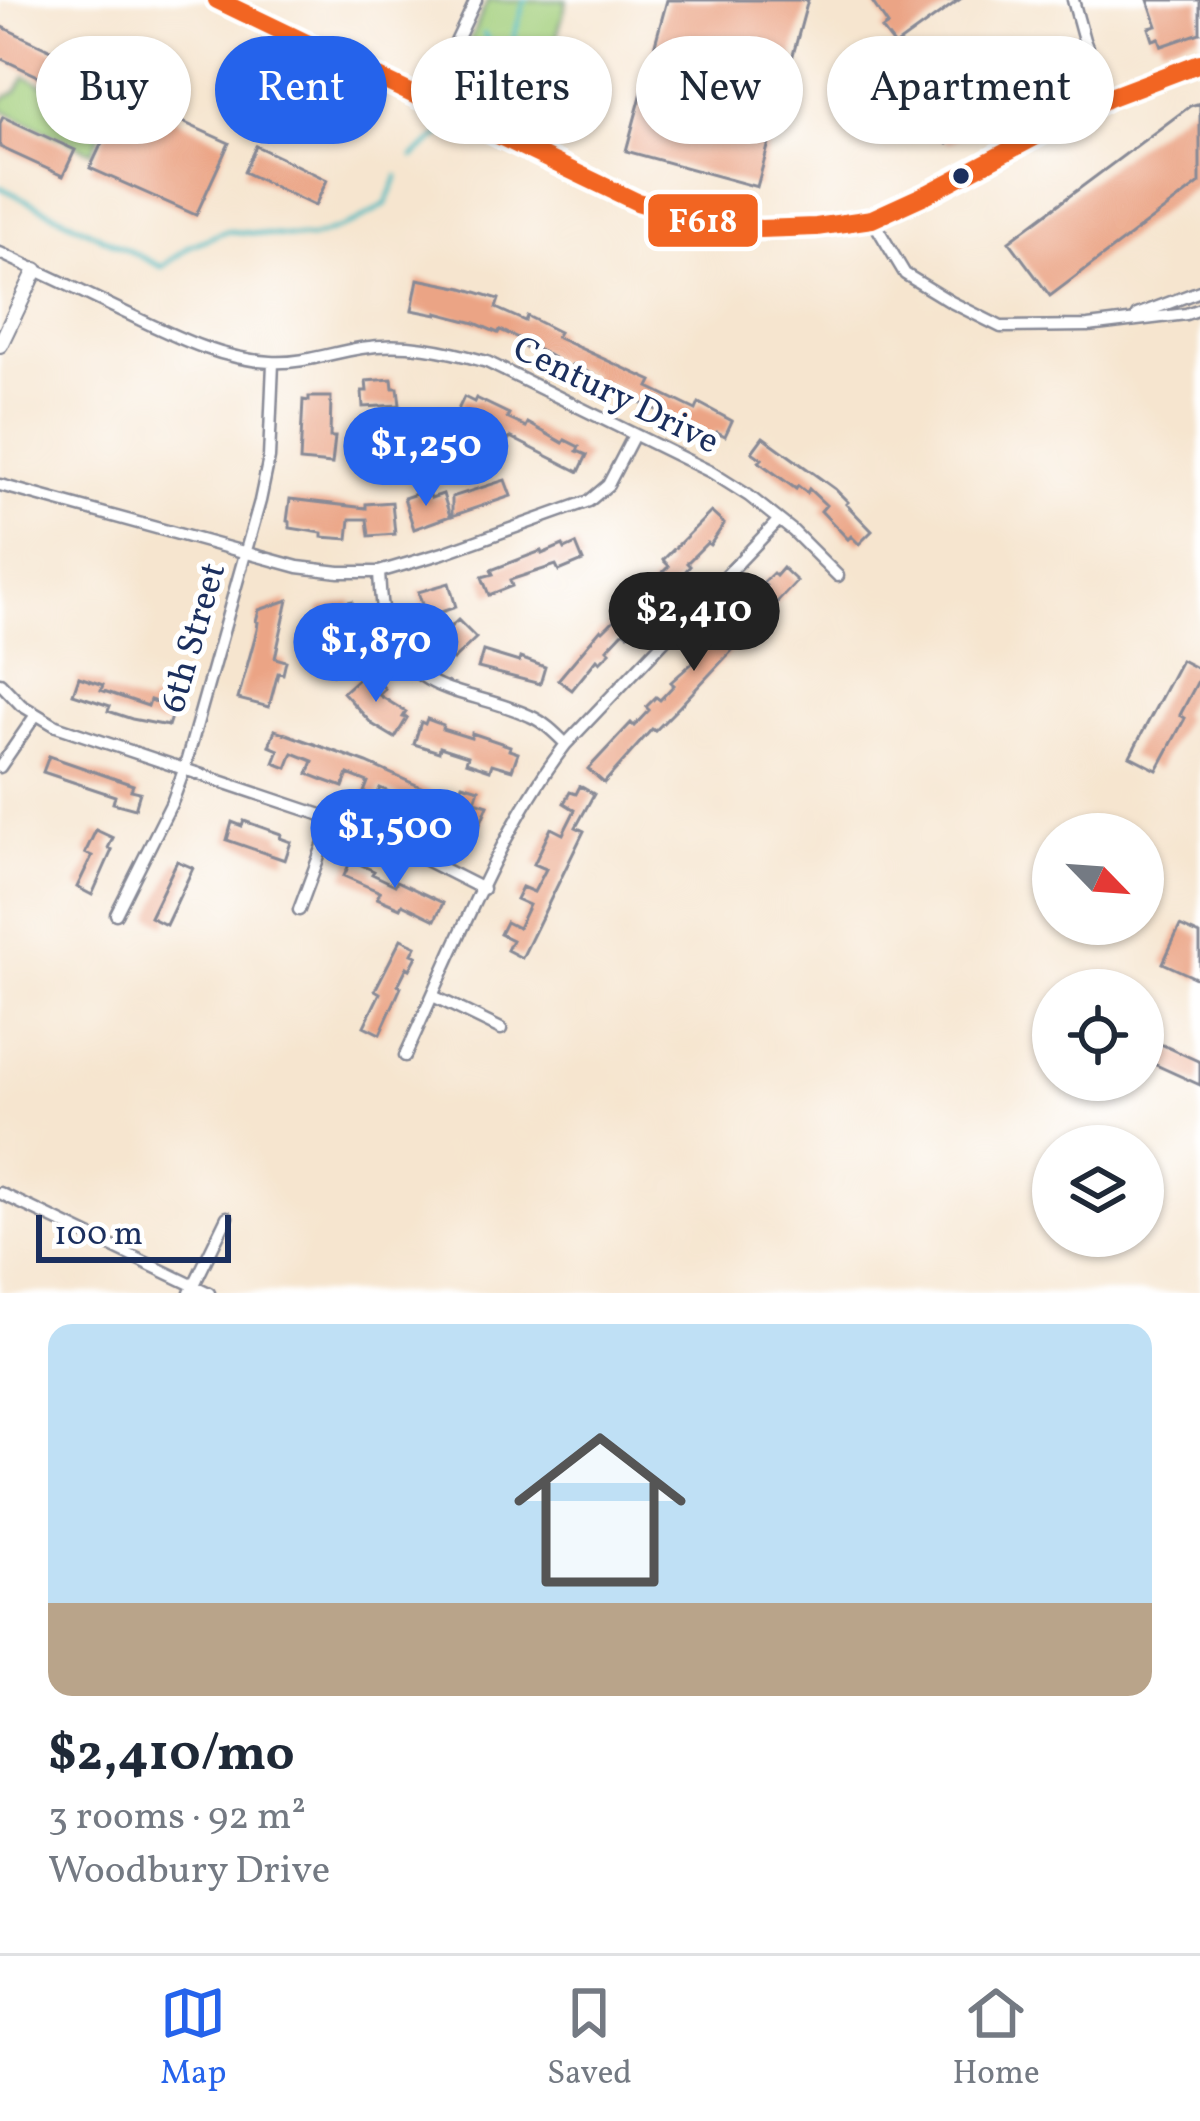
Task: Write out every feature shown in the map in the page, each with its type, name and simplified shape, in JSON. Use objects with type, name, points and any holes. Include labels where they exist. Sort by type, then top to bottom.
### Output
[{"type":"street","points":[[217,0],[411,95]]},
{"type":"street","points":[[459,36],[476,0]]},
{"type":"street","points":[[1073,0],[1083,36]]},
{"type":"street","points":[[1114,96],[1200,63]]},
{"type":"street","points":[[514,144],[637,202],[704,221],[760,229],[872,219],[1021,144]]},
{"type":"street","points":[[872,219],[905,274],[1001,327],[1088,326],[1200,309]]},
{"type":"street","name":"Century Drive","points":[[0,253],[197,346],[234,357],[273,363],[404,345],[487,362],[711,472],[779,520],[838,576]]},
{"type":"street","points":[[0,345],[36,270]]},
{"type":"street","points":[[1122,321],[1200,291]]},
{"type":"street","name":"6th Street","points":[[116,914],[184,770],[269,458],[273,363]]},
{"type":"street","points":[[0,485],[319,570],[379,572],[589,501],[608,485],[634,435]]},
{"type":"street","points":[[405,1056],[538,781],[566,744],[779,520]]},
{"type":"street","points":[[379,572],[391,638],[422,677],[440,688],[527,714],[566,744]]},
{"type":"street","points":[[0,683],[35,716],[56,726],[333,819],[483,889]]},
{"type":"street","points":[[0,767],[35,716]]},
{"type":"street","points":[[299,910],[333,819]]},
{"type":"street","points":[[433,996],[501,1029]]},
{"type":"street","points":[[0,1192],[192,1289],[209,1293]]},
{"type":"street","points":[[192,1289],[227,1217]]},
{"type":"green space","points":[[488,0],[567,0],[557,36],[472,36]]},
{"type":"green space","points":[[25,76],[36,81],[36,126],[0,109],[2,100],[17,91]]},
{"type":"building","points":[[667,0],[808,0],[798,36],[657,36]]},
{"type":"building","points":[[871,0],[959,0],[909,36],[887,36],[882,29],[888,25]]},
{"type":"building","points":[[1148,0],[1200,0],[1200,33],[1162,46],[1159,38],[1153,40],[1149,28],[1157,26]]},
{"type":"building","points":[[0,26],[36,43],[36,75],[0,58]]},
{"type":"building","points":[[1200,103],[1200,183],[1050,296],[1009,241]]},
{"type":"building","points":[[636,114],[636,144],[769,144],[757,187],[626,151]]},
{"type":"building","points":[[3,117],[36,132],[36,144],[62,144],[75,150],[63,176],[0,147]]},
{"type":"building","points":[[191,126],[215,137],[215,144],[229,144],[196,215],[90,168],[101,144],[191,144]]},
{"type":"building","points":[[256,146],[327,180],[315,206],[244,172]]},
{"type":"building","points":[[418,279],[499,299],[496,308],[525,321],[527,316],[559,332],[556,337],[652,381],[649,387],[696,410],[699,403],[732,421],[725,436],[717,432],[713,437],[607,382],[605,386],[592,380],[594,375],[523,346],[525,341],[500,330],[412,310]]},
{"type":"building","points":[[392,379],[400,405],[363,407],[366,381]]},
{"type":"building","points":[[331,397],[332,464],[300,461],[303,400]]},
{"type":"building","points":[[464,397],[474,402],[476,398],[509,414],[507,418],[579,447],[577,451],[587,455],[579,472],[456,414]]},
{"type":"building","points":[[763,437],[835,489],[872,531],[859,544],[851,536],[848,539],[821,511],[826,505],[809,489],[807,493],[796,489],[759,462],[762,459],[752,452]]},
{"type":"building","points":[[505,480],[511,496],[452,516],[452,497]]},
{"type":"building","points":[[428,490],[431,498],[443,494],[450,516],[414,529],[404,498]]},
{"type":"building","points":[[290,499],[366,508],[366,504],[392,502],[395,534],[369,536],[367,519],[350,519],[348,539],[290,528]]},
{"type":"building","points":[[711,512],[724,524],[710,545],[687,563],[690,566],[672,587],[628,634],[624,631],[572,690],[558,680],[601,629],[669,566],[663,560]]},
{"type":"building","points":[[576,544],[583,561],[559,571],[556,565],[510,580],[512,586],[489,595],[482,577],[493,574],[491,570]]},
{"type":"building","points":[[783,568],[797,581],[680,706],[652,729],[604,783],[588,769],[631,723],[634,726],[656,697],[660,700],[706,643],[727,628],[749,599],[752,602],[766,586],[763,583]]},
{"type":"building","points":[[449,583],[456,607],[426,617],[418,592]]},
{"type":"building","points":[[288,600],[275,658],[286,661],[269,707],[238,699],[259,610]]},
{"type":"building","points":[[352,601],[352,627],[323,631],[320,608]]},
{"type":"building","points":[[458,620],[476,638],[453,660],[435,642]]},
{"type":"building","points":[[352,637],[362,661],[333,674],[323,650]]},
{"type":"building","points":[[483,651],[545,667],[540,684],[478,668]]},
{"type":"building","points":[[1181,660],[1200,670],[1200,677],[1157,770],[1130,756]]},
{"type":"building","points":[[368,670],[385,689],[379,695],[406,712],[395,738],[372,724],[343,692]]},
{"type":"building","points":[[79,677],[148,706],[150,700],[174,708],[168,726],[108,711],[110,706],[73,694]]},
{"type":"building","points":[[427,719],[443,725],[442,729],[510,746],[509,750],[518,753],[512,770],[492,764],[490,770],[466,762],[468,756],[414,744],[421,722]]},
{"type":"building","points":[[275,730],[432,792],[425,807],[414,802],[408,815],[395,809],[401,797],[380,788],[375,800],[363,795],[368,782],[348,774],[343,787],[308,774],[313,761],[293,753],[287,768],[274,763],[279,750],[269,746]]},
{"type":"building","points":[[49,756],[133,785],[131,790],[140,792],[135,809],[113,803],[115,796],[43,772]]},
{"type":"building","points":[[462,784],[479,789],[475,801],[488,805],[474,839],[469,837],[466,846],[450,840],[461,810],[454,808]]},
{"type":"building","points":[[580,786],[594,794],[576,827],[584,831],[522,958],[507,950],[512,940],[500,934],[506,922],[518,928],[529,905],[516,899],[522,887],[534,892],[546,869],[534,864],[551,828],[563,834],[575,810],[564,803]]},
{"type":"building","points":[[244,821],[291,842],[285,860],[227,840],[232,822],[242,826]]},
{"type":"building","points":[[96,830],[113,838],[92,895],[77,887],[92,856],[85,853]]},
{"type":"building","points":[[351,860],[395,885],[397,881],[443,903],[435,920],[377,898],[380,892],[344,876]]},
{"type":"building","points":[[177,861],[193,868],[166,925],[150,917]]},
{"type":"building","points":[[1180,926],[1200,935],[1200,980],[1163,963]]},
{"type":"building","points":[[401,939],[416,946],[412,954],[417,956],[398,985],[380,1034],[364,1026],[380,993],[375,990]]},
{"type":"building","points":[[1164,1046],[1200,1062],[1200,1085],[1164,1069]]},
{"type":"waterway","points":[[514,36],[527,0]]},
{"type":"waterway","points":[[413,157],[429,144]]},
{"type":"waterway","points":[[0,187],[162,267],[190,246],[226,231],[311,238],[354,223],[386,204],[398,176]]},
{"type":"transit line","name":"F618","points":[[217,0],[637,202],[704,221],[760,229],[872,219],[1108,98],[1200,63]]}]
